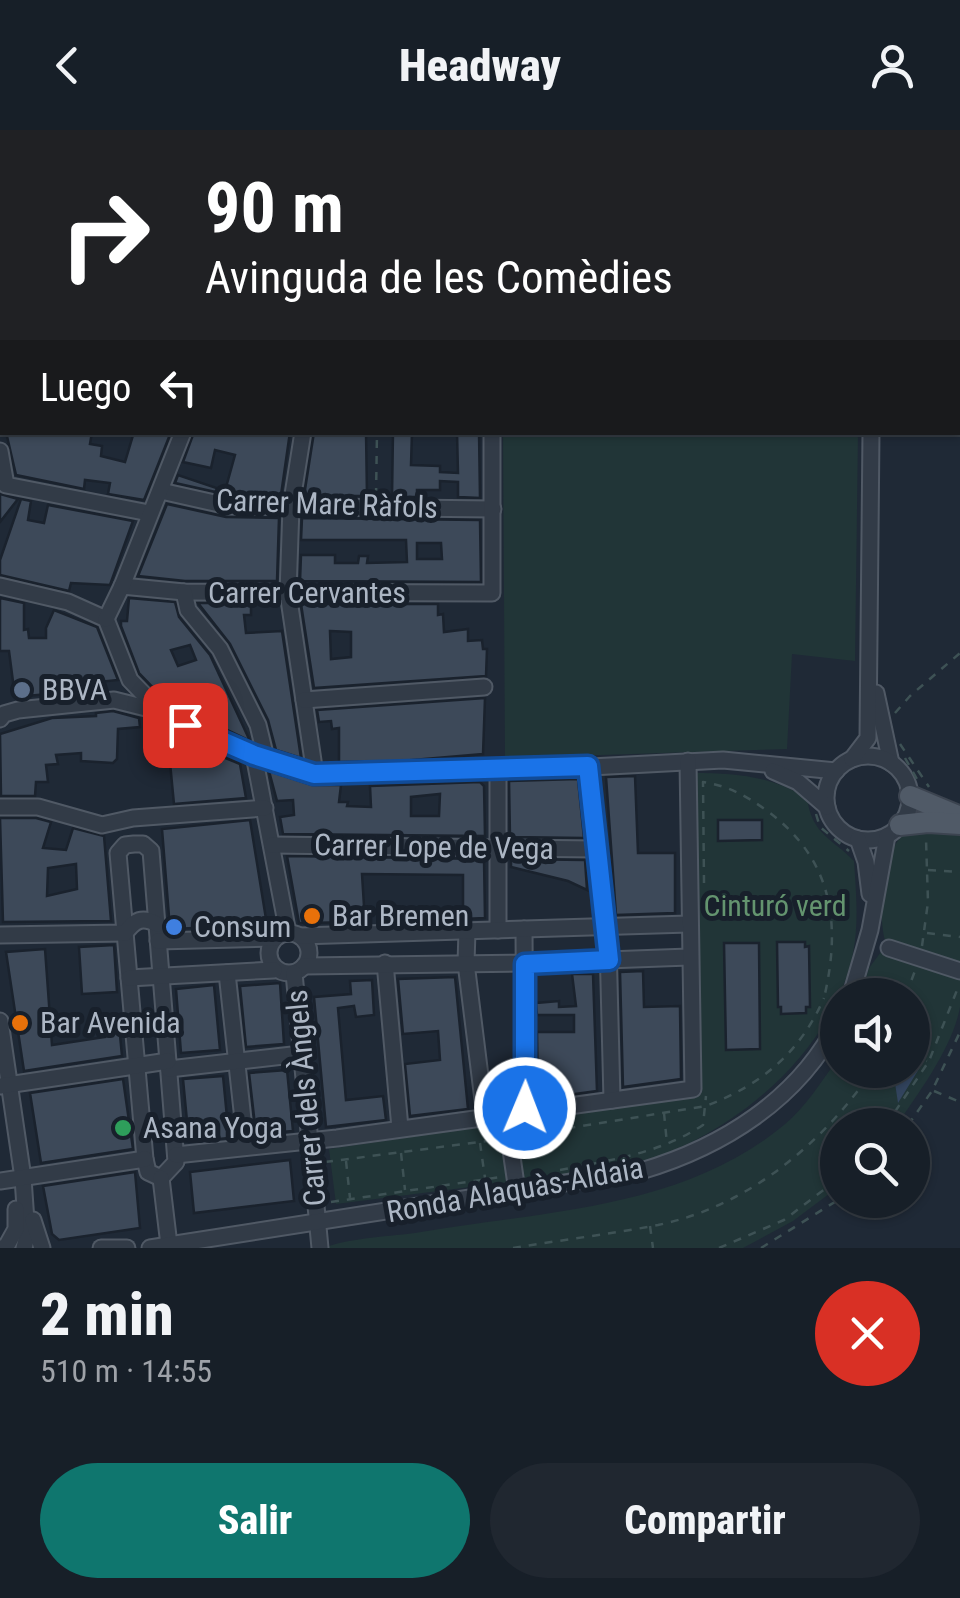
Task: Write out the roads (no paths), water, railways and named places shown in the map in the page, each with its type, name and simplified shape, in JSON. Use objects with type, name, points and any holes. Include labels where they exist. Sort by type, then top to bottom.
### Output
[{"type":"main road","points":[[916,793],[960,816]]},
{"type":"main road","points":[[894,831],[928,822],[960,824]]},
{"type":"street","points":[[106,619],[182,435]]},
{"type":"street","points":[[302,435],[290,507],[288,593],[314,774]]},
{"type":"street","points":[[492,435],[493,510]]},
{"type":"street","points":[[820,808],[836,770],[852,759],[868,738],[871,435]]},
{"type":"street","points":[[0,451],[6,485],[149,513]]},
{"type":"street","name":"Carrer Mare Ràfols","points":[[161,490],[228,506],[493,510]]},
{"type":"street","name":"Carrer Cervantes","points":[[122,586],[184,592],[492,593],[493,510]]},
{"type":"street","points":[[0,586],[68,602],[106,619],[130,680],[162,712]]},
{"type":"street","points":[[184,592],[188,610],[220,649],[258,724],[265,808],[288,936]]},
{"type":"street","points":[[871,664],[890,763]]},
{"type":"street","points":[[114,700],[130,680]]},
{"type":"street","points":[[304,700],[484,687]]},
{"type":"street","points":[[1,714],[114,700],[162,712],[260,756],[314,774],[688,762],[836,770]]},
{"type":"street","points":[[852,759],[878,758],[890,763],[916,793],[894,831],[857,978]]},
{"type":"street","points":[[176,1155],[699,1090],[689,956],[688,762]]},
{"type":"street","points":[[756,764],[798,782],[838,828],[858,839],[894,831]]},
{"type":"street","points":[[588,766],[609,960],[612,1100]]},
{"type":"street","points":[[498,770],[498,930]]},
{"type":"street","points":[[0,807],[38,807],[102,825],[133,818],[265,808]]},
{"type":"street","points":[[858,839],[866,862],[871,922],[889,948]]},
{"type":"street","points":[[161,1178],[148,1172],[145,1159],[118,853],[124,846],[142,844],[151,851],[176,1155],[176,1162],[161,1178],[169,1245]]},
{"type":"street","name":"Carrer Lope de Vega","points":[[272,846],[596,850]]},
{"type":"street","points":[[0,935],[125,932],[140,919],[158,932],[288,936],[689,924]]},
{"type":"street","points":[[467,930],[466,963],[484,1108],[506,1116],[525,1108],[524,929]]},
{"type":"street","points":[[274,970],[270,954],[288,936]]},
{"type":"street","name":"Carrer dels Àngels","points":[[288,936],[308,952],[299,969],[301,1054],[320,1248]]},
{"type":"street","points":[[864,957],[889,948],[960,971]]},
{"type":"street","points":[[129,978],[385,963],[525,964],[689,956]]},
{"type":"street","points":[[385,963],[400,1128]]},
{"type":"street","points":[[227,972],[246,1147]]},
{"type":"street","points":[[0,1022],[4,1085],[22,1178],[39,1241],[50,1248]]},
{"type":"street","name":"Ronda Alaquàs-Aldaia","points":[[150,1248],[640,1171],[684,1158],[734,1132],[779,1099],[820,1049]]},
{"type":"street","points":[[4,1085],[137,1066],[301,1054]]},
{"type":"street","points":[[506,1116],[517,1191]]},
{"type":"street","points":[[0,1181],[145,1159]]},
{"type":"street","points":[[0,1248],[6,1247],[16,1228],[15,1188],[22,1178]]},
{"type":"street","points":[[22,1178],[27,1236],[24,1248]]},
{"type":"street","points":[[101,1248],[128,1248]]},
{"type":"water","points":[[896,1088],[907,1088],[898,1103]]},
{"type":"place","name":"BBVA","points":[[22,690]]},
{"type":"place","name":"Bar Bremen","points":[[312,916]]},
{"type":"place","name":"Consum","points":[[174,927]]},
{"type":"place","name":"Bar Avenida","points":[[20,1023]]},
{"type":"place","name":"Asana Yoga","points":[[123,1128]]},
{"type":"park label","name":"Cinturó verd","points":[[775,906]]}]
